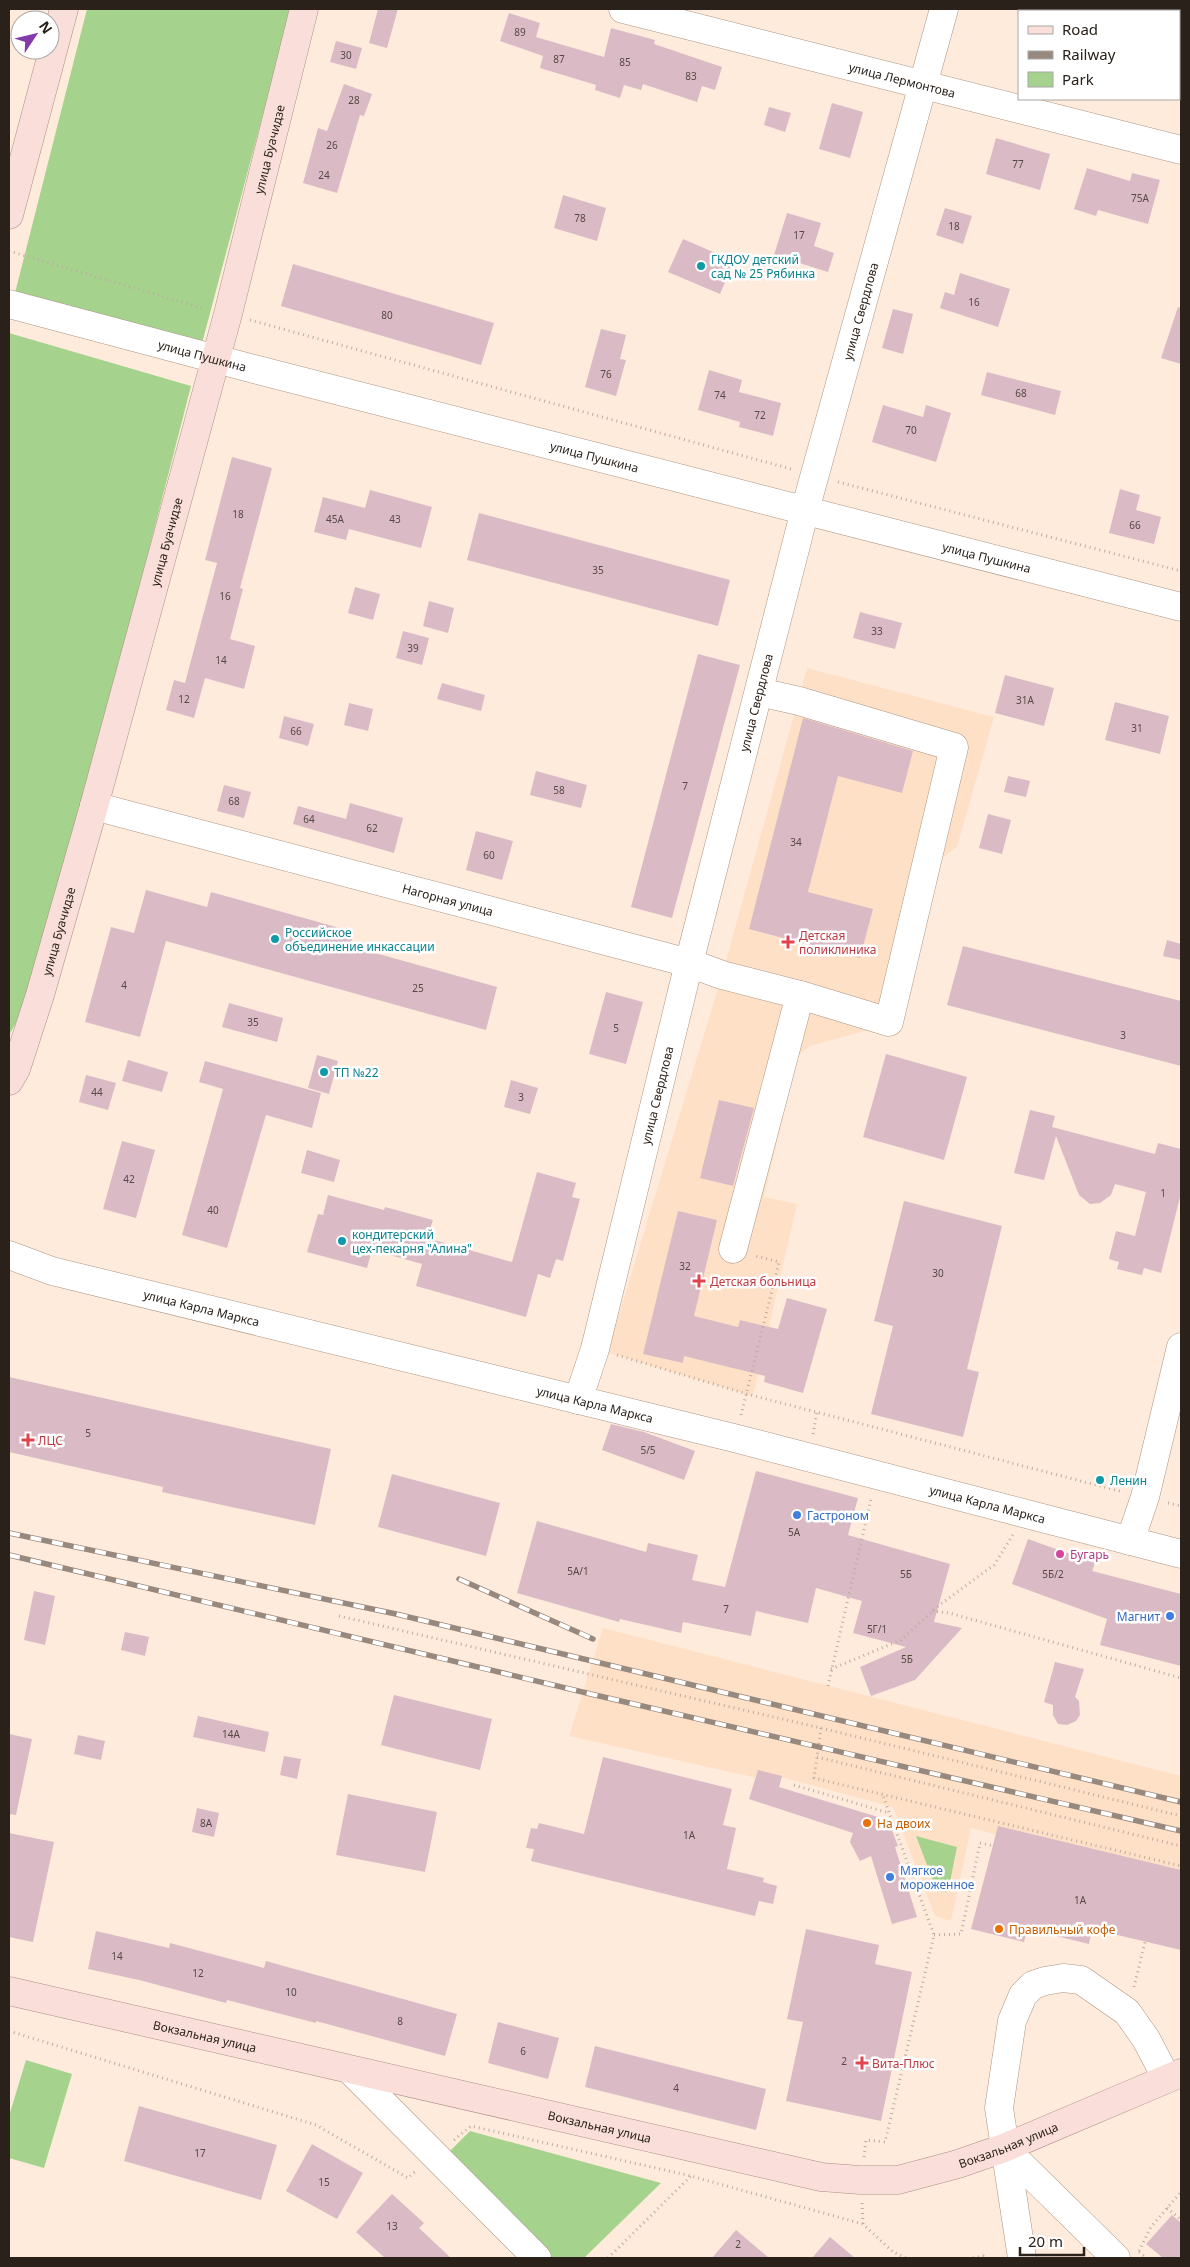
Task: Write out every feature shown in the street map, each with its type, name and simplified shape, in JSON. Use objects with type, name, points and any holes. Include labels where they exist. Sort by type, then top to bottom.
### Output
[{"type":"main road","points":[[9,215],[64,9]]},
{"type":"main road","name":"улица Буачидзе","points":[[11,1075],[94,806],[228,314],[304,9]]},
{"type":"main road","name":"Вокзальная улица","points":[[9,1991],[821,2177],[860,2180],[898,2180],[958,2164],[1004,2148],[1174,2076]]},
{"type":"street","name":"улица Лермонтова","points":[[623,9],[1181,150]]},
{"type":"street","name":"улица Свердлова","points":[[578,1400],[595,1349],[689,963],[805,510],[944,9]]},
{"type":"street","name":"улица Пушкина","points":[[9,304],[1181,607]]},
{"type":"street","name":"Нагорная улица","points":[[94,806],[689,963],[722,975],[800,995],[889,1022],[954,747],[799,701],[758,692]]},
{"type":"street","points":[[733,1250],[800,995]]},
{"type":"street","name":"улица Карла Маркса","points":[[9,1255],[52,1270],[734,1438],[1181,1554]]},
{"type":"street","points":[[1130,1541],[1145,1497],[1181,1347]]},
{"type":"street","points":[[1022,2258],[999,2108],[1012,2022],[1024,1995],[1033,1985],[1063,1978],[1081,1980],[1127,2012],[1174,2076]]},
{"type":"street","points":[[350,2070],[537,2258]]},
{"type":"street","points":[[1004,2148],[1127,2255]]},
{"type":"path","points":[[9,251],[210,311],[228,314],[815,476],[1181,570]]},
{"type":"path","points":[[733,1250],[779,1262],[747,1394],[734,1438]]},
{"type":"path","points":[[595,1349],[747,1394],[1181,1506]]},
{"type":"path","points":[[828,1686],[875,1476]]},
{"type":"path","points":[[832,1669],[901,1640],[932,1611],[994,1565],[1016,1529],[1022,1513]]},
{"type":"path","points":[[932,1611],[948,1613],[1181,1678]]},
{"type":"path","points":[[339,1616],[821,1728],[1181,1816]]},
{"type":"path","points":[[821,1728],[814,1778],[882,1793],[1163,1864],[1181,1866]]},
{"type":"path","points":[[817,1757],[1181,1846]]},
{"type":"path","points":[[794,1785],[889,1813]]},
{"type":"path","points":[[882,1793],[934,1935],[885,2142],[866,2140],[860,2180],[863,2224],[893,2252],[906,2258]]},
{"type":"path","points":[[934,1935],[961,1934],[980,1843],[993,1846]]},
{"type":"path","points":[[1140,1962],[1145,1942]]},
{"type":"path","points":[[608,2258],[691,2176]]},
{"type":"path","points":[[1127,2255],[1181,2192]]},
{"type":"path","points":[[1167,2208],[1181,2220]]},
{"type":"path","points":[[1127,2255],[1136,2258]]},
{"type":"path","points":[[1127,2255],[1146,2258]]},
{"type":"path","points":[[972,2258],[983,2256],[985,2258]]},
{"type":"shaded area","points":[[807,668],[994,717],[957,847],[935,863],[872,1029],[810,1046],[796,1060],[764,1197],[797,1204],[753,1396],[609,1353],[611,1341],[722,975]]},
{"type":"shaded area","points":[[603,1628],[1181,1776],[1181,1870],[998,1826],[997,1835],[971,1828],[951,1921],[935,1916],[893,1807],[758,1771],[757,1778],[569,1736]]},
{"type":"green space","points":[[87,9],[291,9],[201,347],[15,293]]},
{"type":"green space","points":[[9,333],[191,386],[71,853],[27,1004],[9,1035]]},
{"type":"green space","points":[[916,1836],[957,1847],[948,1892],[937,1891]]},
{"type":"green space","points":[[26,2060],[72,2074],[44,2168],[9,2158],[9,2116]]},
{"type":"green space","points":[[470,2131],[661,2183],[584,2258],[544,2258],[445,2156]]},
{"type":"building","points":[[378,9],[398,9],[387,48],[369,43]]},
{"type":"building","points":[[509,13],[540,23],[536,37],[604,57],[611,28],[655,40],[654,44],[722,67],[715,90],[702,86],[697,102],[643,84],[641,90],[624,85],[620,98],[595,90],[596,85],[540,68],[543,56],[500,41]]},
{"type":"building","points":[[336,41],[362,48],[356,69],[330,62]]},
{"type":"building","points":[[344,84],[372,94],[364,116],[360,115],[337,193],[303,183],[318,128],[327,131]]},
{"type":"building","points":[[832,103],[863,112],[850,158],[819,149]]},
{"type":"building","points":[[769,107],[791,113],[785,132],[764,125]]},
{"type":"building","points":[[996,138],[1050,154],[1040,190],[986,174]]},
{"type":"building","points":[[1087,168],[1130,181],[1132,173],[1160,180],[1148,224],[1098,210],[1096,216],[1074,209]]},
{"type":"building","points":[[563,195],[606,208],[597,241],[554,228]]},
{"type":"building","points":[[945,208],[972,216],[963,244],[936,235]]},
{"type":"building","points":[[787,213],[821,223],[814,246],[834,253],[828,272],[774,255]]},
{"type":"building","name":"ГКДОУ детский сад № 25 Рябинка","points":[[683,239],[734,261],[720,294],[668,272]]},
{"type":"building","points":[[293,264],[494,323],[481,365],[281,306]]},
{"type":"building","points":[[960,273],[1010,289],[998,327],[940,308],[945,292],[954,295]]},
{"type":"building","points":[[1178,307],[1181,308],[1181,364],[1161,358]]},
{"type":"building","points":[[893,309],[913,314],[903,354],[882,348]]},
{"type":"building","points":[[601,329],[626,335],[620,359],[626,360],[616,396],[585,387]]},
{"type":"building","points":[[709,370],[742,380],[739,392],[781,403],[773,436],[739,427],[740,422],[698,410]]},
{"type":"building","points":[[987,372],[1061,391],[1055,415],[981,395]]},
{"type":"building","points":[[883,405],[923,417],[926,405],[951,413],[936,462],[872,442]]},
{"type":"building","points":[[232,457],[272,468],[240,588],[243,589],[230,639],[255,646],[244,689],[205,678],[194,718],[166,710],[174,680],[185,683],[217,563],[205,560]]},
{"type":"building","points":[[1120,489],[1140,495],[1136,510],[1161,517],[1154,544],[1109,533]]},
{"type":"building","points":[[370,490],[432,507],[421,548],[349,529],[346,540],[314,532],[323,497],[365,508]]},
{"type":"building","points":[[479,513],[730,580],[718,626],[467,560]]},
{"type":"building","points":[[355,587],[380,594],[373,620],[348,613]]},
{"type":"building","points":[[429,601],[454,608],[448,633],[423,626]]},
{"type":"building","points":[[860,612],[902,623],[895,649],[853,638]]},
{"type":"building","points":[[403,631],[429,638],[422,665],[396,658]]},
{"type":"building","points":[[698,654],[740,665],[672,918],[631,907]]},
{"type":"building","points":[[1005,675],[1054,688],[1044,726],[995,713]]},
{"type":"building","points":[[442,683],[485,695],[481,711],[437,699]]},
{"type":"building","points":[[1115,702],[1169,716],[1160,754],[1105,740]]},
{"type":"building","points":[[349,703],[373,709],[368,731],[344,725]]},
{"type":"building","points":[[284,716],[314,724],[308,746],[279,738]]},
{"type":"building","points":[[803,718],[913,751],[902,793],[838,776],[808,892],[873,909],[860,958],[749,929]]},
{"type":"building","points":[[536,771],[587,785],[581,808],[530,795]]},
{"type":"building","points":[[1008,776],[1030,781],[1026,797],[1004,792]]},
{"type":"building","points":[[224,785],[251,792],[244,818],[217,811]]},
{"type":"building","points":[[350,803],[403,818],[394,853],[293,824],[298,806],[346,819]]},
{"type":"building","points":[[988,814],[1011,820],[1002,854],[979,848]]},
{"type":"building","points":[[476,831],[513,841],[502,880],[466,870]]},
{"type":"building","points":[[146,890],[207,907],[211,892],[354,932],[350,946],[497,987],[486,1030],[166,941],[140,1037],[85,1022],[111,927],[134,933]]},
{"type":"building","points":[[1167,940],[1181,944],[1181,960],[1163,956]]},
{"type":"building","points":[[963,946],[1181,1001],[1181,1066],[947,1005]]},
{"type":"building","points":[[606,992],[643,1002],[626,1064],[589,1054]]},
{"type":"building","points":[[229,1003],[283,1018],[277,1042],[222,1027]]},
{"type":"building","points":[[886,1054],[967,1077],[944,1160],[863,1137]]},
{"type":"building","name":"ТП №22","points":[[317,1055],[338,1061],[329,1094],[308,1088]]},
{"type":"building","points":[[128,1060],[168,1072],[162,1092],[122,1081]]},
{"type":"building","points":[[205,1061],[321,1093],[312,1128],[266,1115],[227,1248],[182,1235],[223,1089],[199,1082]]},
{"type":"building","points":[[86,1075],[116,1083],[108,1110],[79,1102]]},
{"type":"building","points":[[511,1080],[538,1088],[530,1114],[504,1107]]},
{"type":"building","points":[[719,1100],[754,1108],[733,1186],[700,1178]]},
{"type":"building","points":[[1030,1110],[1055,1116],[1052,1127],[1155,1154],[1158,1143],[1181,1149],[1181,1193],[1161,1273],[1144,1268],[1142,1275],[1117,1269],[1119,1262],[1109,1259],[1116,1231],[1135,1236],[1146,1192],[1115,1184],[1111,1195],[1100,1203],[1090,1204],[1079,1195],[1056,1136],[1044,1180],[1014,1173]]},
{"type":"building","points":[[122,1141],[155,1150],[136,1218],[103,1209]]},
{"type":"building","points":[[307,1150],[340,1160],[334,1182],[301,1173]]},
{"type":"building","points":[[537,1172],[576,1183],[572,1197],[580,1199],[563,1261],[556,1259],[550,1278],[538,1274],[526,1317],[416,1286],[422,1264],[372,1250],[367,1268],[307,1252],[318,1214],[323,1215],[328,1195],[384,1210],[385,1207],[433,1220],[427,1238],[512,1262]]},
{"type":"building","points":[[904,1201],[1002,1226],[967,1369],[979,1372],[963,1437],[871,1414],[893,1326],[874,1321]]},
{"type":"building","points":[[678,1211],[717,1220],[694,1316],[738,1327],[740,1320],[778,1329],[787,1298],[827,1309],[803,1393],[764,1382],[765,1376],[684,1356],[683,1363],[643,1354]]},
{"type":"building","points":[[9,1377],[331,1449],[315,1525],[162,1492],[163,1487],[9,1452]]},
{"type":"building","points":[[611,1424],[644,1432],[695,1451],[684,1480],[602,1450]]},
{"type":"building","points":[[756,1471],[858,1498],[848,1535],[950,1564],[934,1622],[962,1628],[915,1680],[871,1696],[860,1667],[906,1647],[853,1633],[862,1601],[816,1588],[808,1623],[756,1611],[751,1636],[683,1622],[681,1633],[620,1619],[619,1622],[517,1593],[537,1521],[646,1552],[648,1543],[698,1555],[692,1580],[725,1587]]},
{"type":"building","points":[[392,1474],[500,1503],[486,1556],[378,1527]]},
{"type":"building","points":[[1028,1539],[1095,1563],[1092,1571],[1181,1594],[1181,1666],[1100,1645],[1107,1619],[1012,1584]]},
{"type":"building","points":[[34,1591],[55,1596],[45,1645],[24,1640]]},
{"type":"building","points":[[125,1632],[149,1637],[145,1656],[121,1650]]},
{"type":"building","points":[[1055,1662],[1084,1669],[1075,1697],[1079,1701],[1080,1715],[1076,1721],[1067,1725],[1058,1724],[1053,1715],[1053,1705],[1044,1702]]},
{"type":"building","points":[[394,1695],[492,1719],[480,1770],[381,1745]]},
{"type":"building","points":[[198,1716],[269,1732],[265,1752],[193,1737]]},
{"type":"building","points":[[9,1734],[32,1739],[16,1815],[9,1814]]},
{"type":"building","points":[[78,1735],[105,1741],[101,1760],[74,1754]]},
{"type":"building","points":[[284,1756],[301,1759],[297,1779],[280,1775]]},
{"type":"building","points":[[603,1757],[732,1789],[723,1825],[736,1828],[727,1869],[764,1878],[763,1882],[777,1886],[773,1904],[759,1901],[755,1916],[531,1861],[534,1849],[526,1848],[531,1828],[537,1829],[539,1823],[584,1834]]},
{"type":"building","points":[[758,1770],[782,1776],[779,1787],[888,1820],[898,1846],[895,1847],[917,1917],[892,1924],[871,1856],[860,1861],[850,1842],[853,1833],[749,1799]]},
{"type":"building","points":[[348,1794],[437,1812],[425,1872],[336,1855]]},
{"type":"building","points":[[197,1808],[219,1813],[214,1837],[192,1832]]},
{"type":"building","points":[[998,1826],[1181,1870],[1181,1950],[1092,1929],[1089,1944],[1027,1929],[1024,1942],[971,1929]]},
{"type":"building","points":[[9,1833],[54,1842],[33,1942],[9,1937]]},
{"type":"building","points":[[806,1929],[879,1945],[875,1964],[912,1972],[881,2121],[786,2101],[803,2022],[787,2019]]},
{"type":"building","points":[[96,1931],[169,1948],[170,1943],[264,1968],[266,1961],[457,2014],[445,2056],[316,2021],[316,2023],[227,2000],[226,2003],[139,1980],[88,1969]]},
{"type":"building","points":[[498,2022],[559,2038],[548,2079],[488,2063]]},
{"type":"building","points":[[595,2046],[766,2089],[756,2130],[585,2087]]},
{"type":"building","points":[[139,2106],[277,2145],[261,2200],[124,2161]]},
{"type":"building","points":[[312,2144],[363,2173],[337,2219],[286,2191]]},
{"type":"building","points":[[392,2194],[424,2223],[419,2228],[451,2258],[385,2258],[356,2232]]},
{"type":"building","points":[[1172,2215],[1181,2223],[1181,2258],[1163,2258],[1146,2244]]},
{"type":"building","points":[[736,2230],[769,2258],[712,2258]]},
{"type":"building","points":[[830,2237],[855,2258],[812,2258]]},
{"type":"railway","points":[[9,1533],[396,1614],[1181,1802]]},
{"type":"railway","points":[[9,1555],[595,1695],[1181,1831]]},
{"type":"railway","points":[[459,1579],[593,1639]]},
{"type":"place","name":"ГКДОУ детский сад № 25 Рябинка","points":[[701,266]]},
{"type":"place","name":"Российское объединение инкассации","points":[[275,939]]},
{"type":"place","name":"Детская поликлиника","points":[[788,942]]},
{"type":"place","name":"ТП №22","points":[[324,1072]]},
{"type":"place","name":"кондитерский цех-пекарня \"Алина\"","points":[[342,1241]]},
{"type":"place","name":"Детская больница","points":[[699,1281]]},
{"type":"place","name":"ЛЦС","points":[[28,1440]]},
{"type":"place","name":"Ленин","points":[[1100,1480]]},
{"type":"place","name":"Гастроном","points":[[797,1515]]},
{"type":"place","name":"Бугарь","points":[[1060,1554]]},
{"type":"place","name":"Магнит","points":[[1170,1616]]},
{"type":"place","name":"На двоих","points":[[867,1823]]},
{"type":"place","name":"Мягкое мороженное","points":[[890,1877]]},
{"type":"place","name":"Правильный кофе","points":[[999,1929]]},
{"type":"place","name":"Вита-Плюс","points":[[862,2063]]}]
